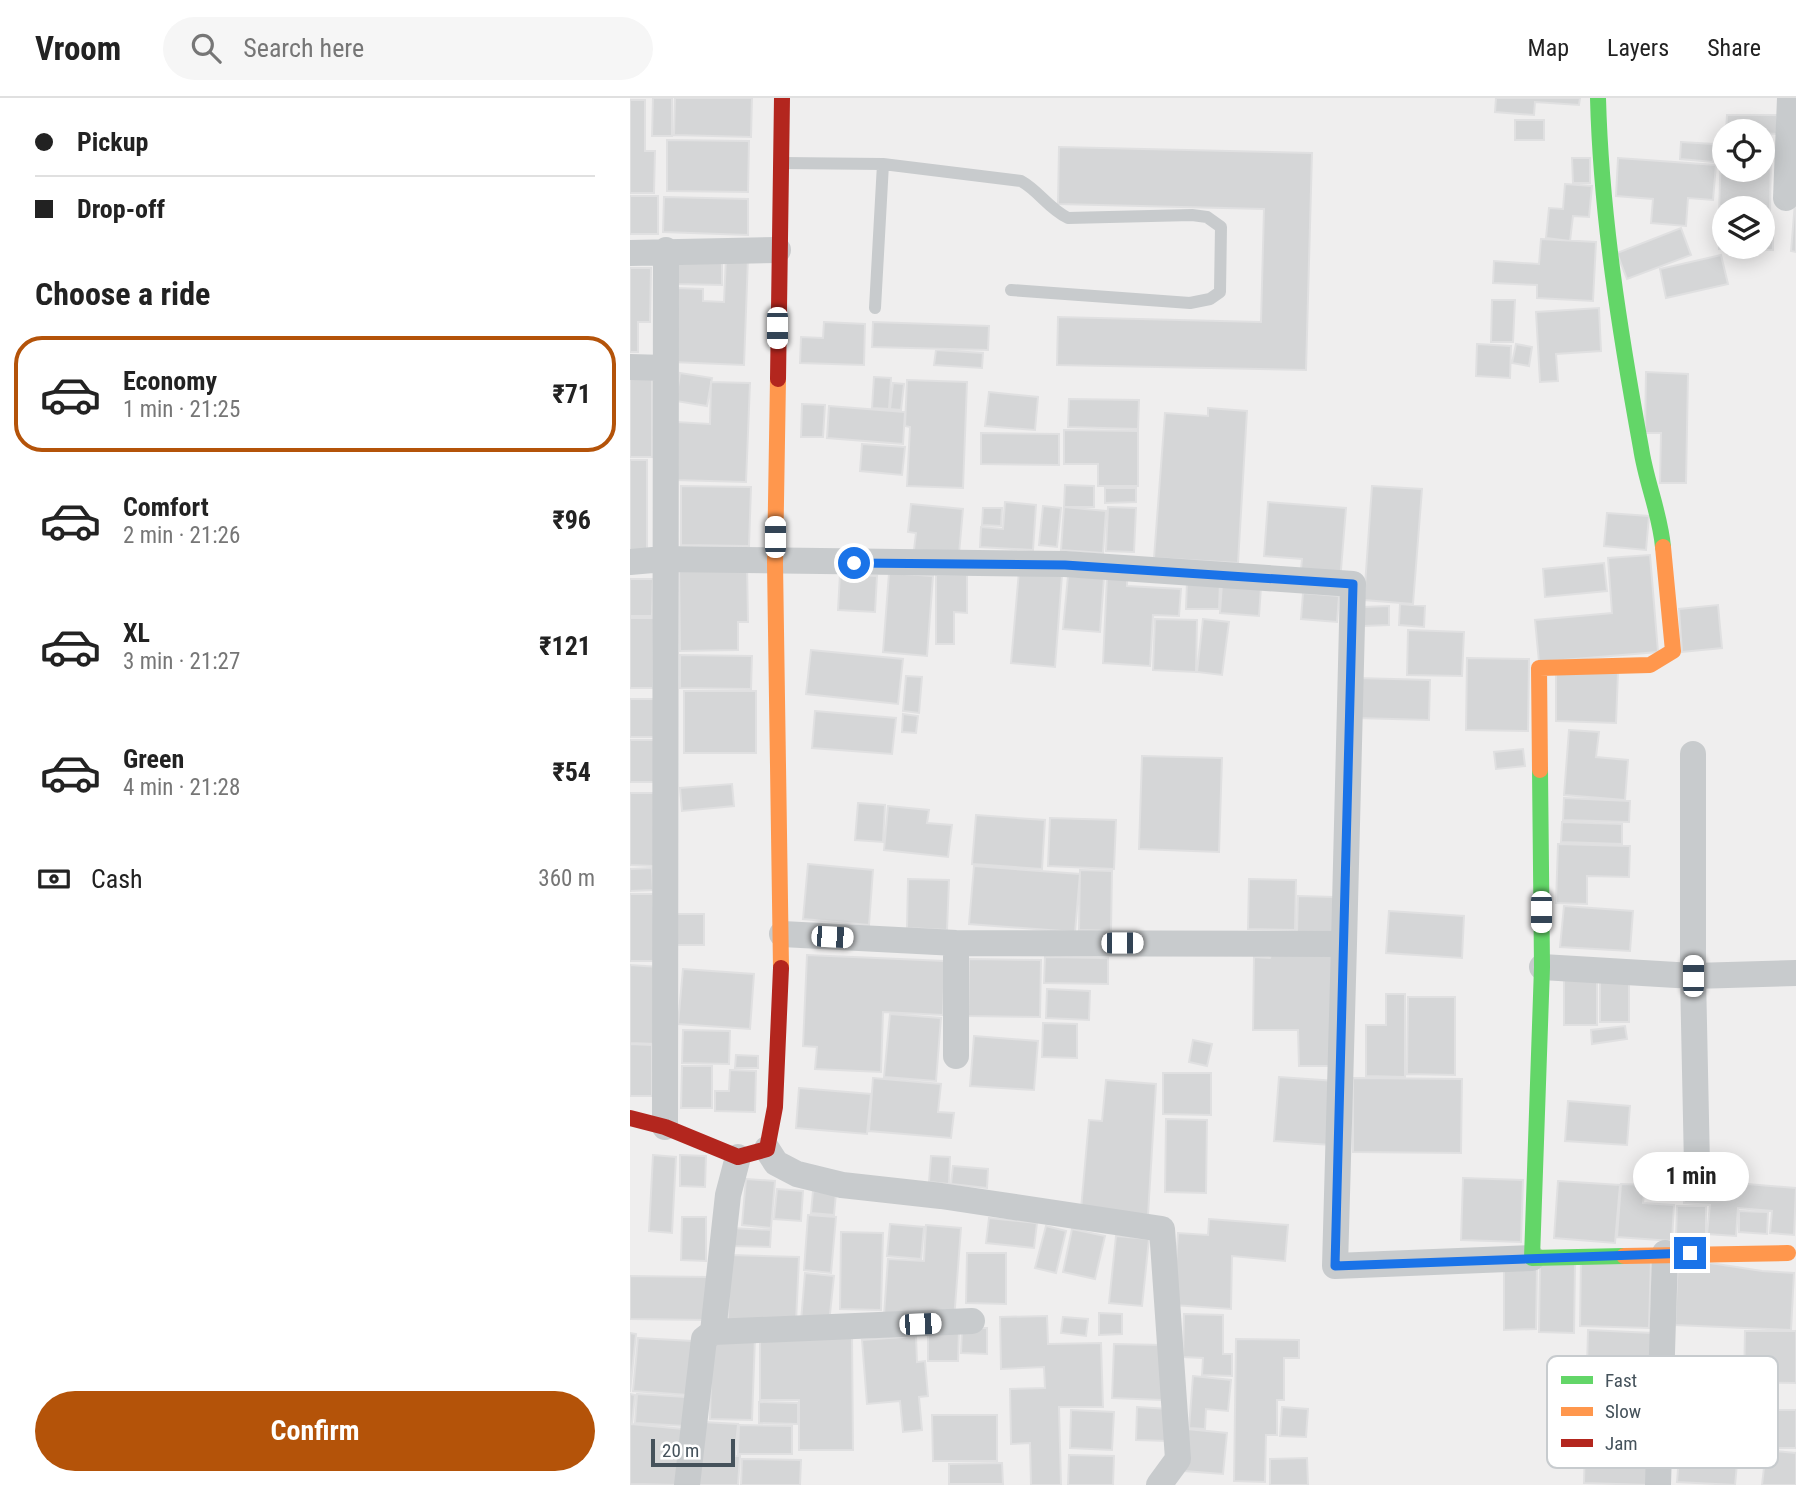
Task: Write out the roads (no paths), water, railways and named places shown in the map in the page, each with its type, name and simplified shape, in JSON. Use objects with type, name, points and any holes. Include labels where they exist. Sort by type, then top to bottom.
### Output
[{"type":"street","points":[[782,98],[775,563],[782,934],[775,1107],[767,1149],[776,1163],[797,1174],[842,1185],[941,1196],[1162,1229],[1178,1459],[1160,1485]]},
{"type":"street","points":[[1532,1258],[1542,967],[1539,668],[1650,664],[1673,651],[1661,525],[1641,451],[1600,174],[1598,98]]},
{"type":"street","points":[[1786,198],[1790,98]]},
{"type":"street","points":[[630,253],[666,250],[778,250]]},
{"type":"street","points":[[665,1127],[666,250]]},
{"type":"street","points":[[630,368],[665,368]]},
{"type":"street","points":[[630,562],[664,559],[775,563],[1065,565],[1353,584],[1335,1266],[1665,1254],[1788,1253]]},
{"type":"street","points":[[1693,754],[1693,976],[1697,1166]]},
{"type":"street","points":[[782,934],[956,943],[1344,944]]},
{"type":"street","points":[[956,943],[956,1056]]},
{"type":"street","points":[[1542,967],[1693,976],[1796,973]]},
{"type":"street","points":[[630,1118],[665,1127],[738,1157],[767,1149]]},
{"type":"street","points":[[713,1332],[728,1195],[738,1157]]},
{"type":"street","points":[[1662,1356],[1665,1254]]},
{"type":"street","points":[[687,1485],[704,1339],[713,1332],[972,1321]]},
{"type":"lane","points":[[779,163],[798,161],[883,164],[1021,181],[1033,188],[1044,203],[1068,218],[1192,215],[1207,217],[1221,227],[1220,292],[1210,299],[1190,303],[1011,290]]},
{"type":"lane","points":[[875,308],[883,164]]}]
